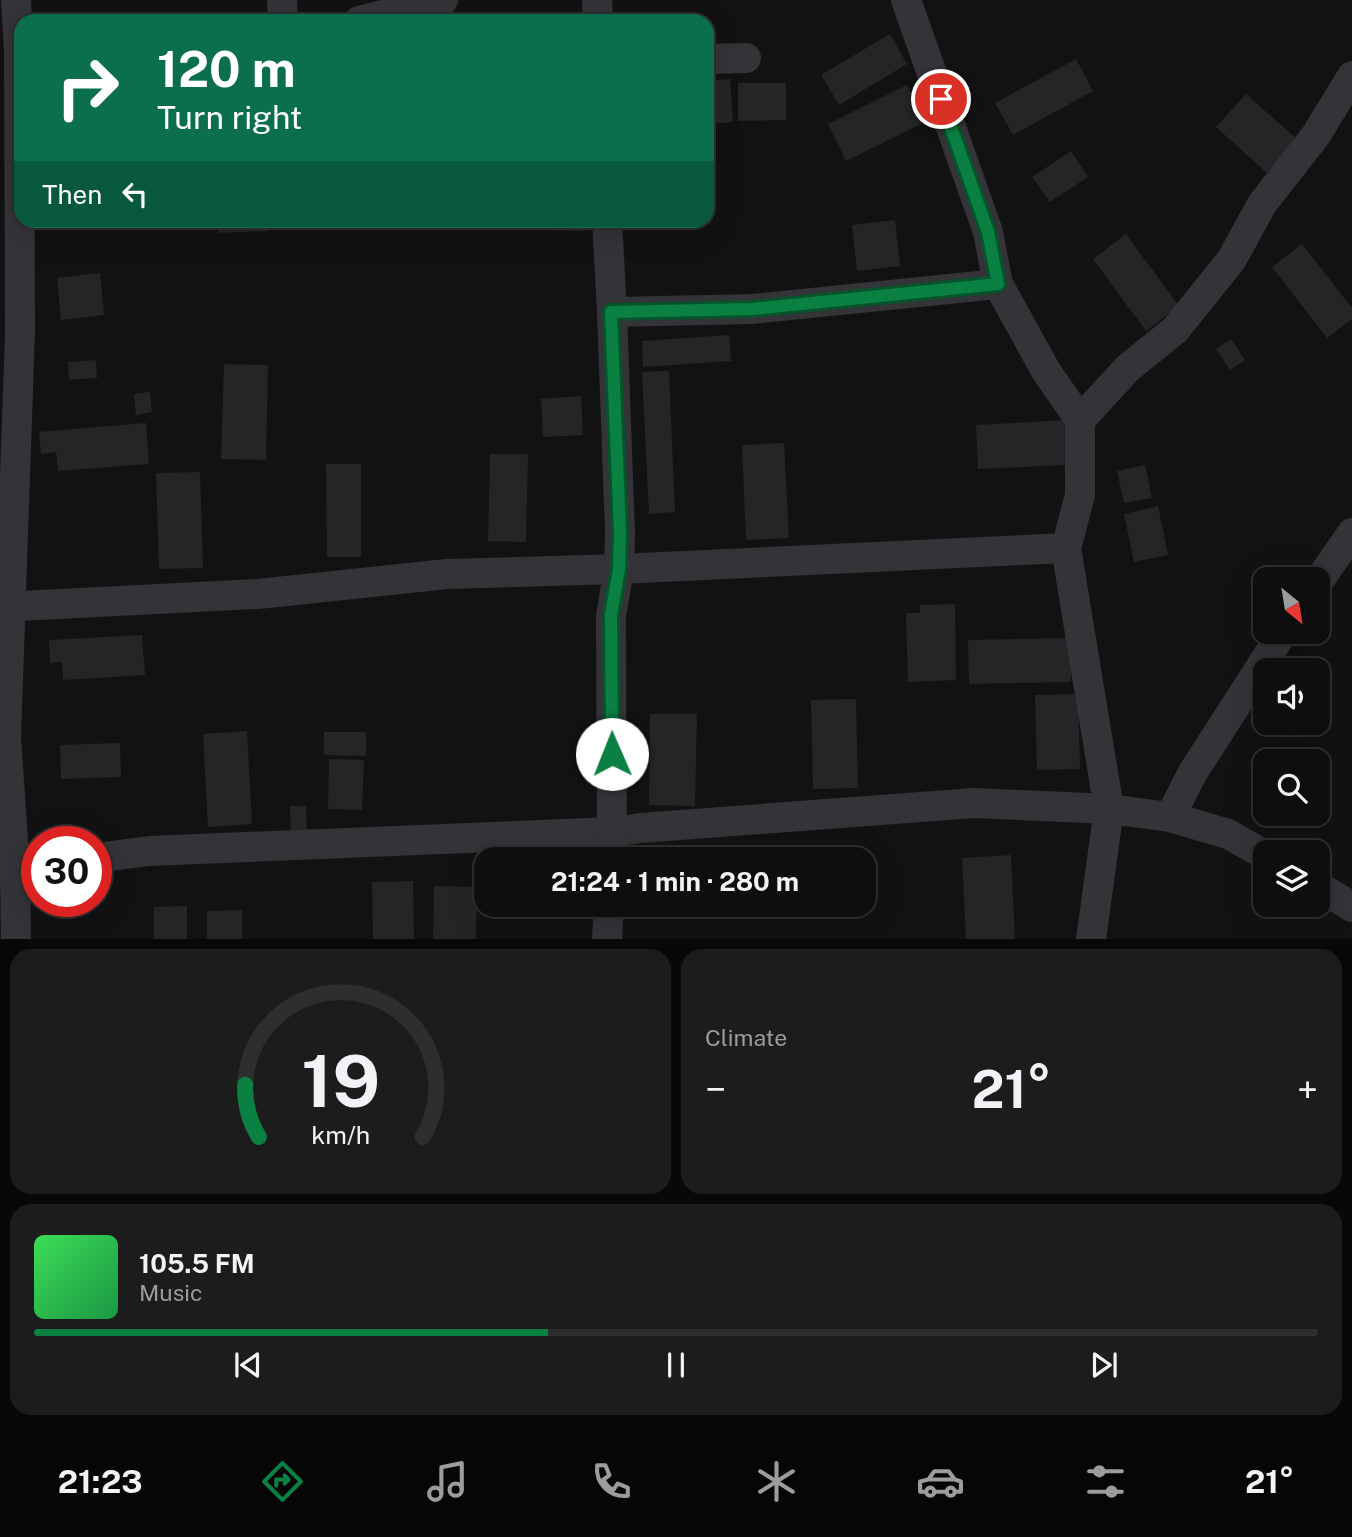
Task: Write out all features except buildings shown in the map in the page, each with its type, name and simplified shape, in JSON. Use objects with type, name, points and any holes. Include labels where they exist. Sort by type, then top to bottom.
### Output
[{"type":"street","points":[[387,14],[443,0]]},
{"type":"street","points":[[906,0],[988,232],[998,284],[1046,371],[1080,421],[1080,495],[1066,548],[1109,809],[1091,939]]},
{"type":"street","points":[[14,15],[9,53],[14,77]]},
{"type":"street","points":[[714,59],[746,58]]},
{"type":"street","points":[[1080,421],[1128,368],[1175,330],[1232,259],[1262,204],[1317,135],[1352,76]]},
{"type":"street","points":[[15,228],[10,332],[6,738],[17,868],[16,939]]},
{"type":"street","points":[[607,228],[620,519],[619,569],[611,615],[612,846]]},
{"type":"street","points":[[611,312],[752,309],[998,284]]},
{"type":"street","points":[[1328,567],[1352,533]]},
{"type":"street","points":[[6,607],[258,594],[447,574],[619,569],[1066,548]]},
{"type":"street","points":[[1170,817],[1193,772],[1275,644]]},
{"type":"street","points":[[112,856],[149,851],[612,846],[641,828],[974,803],[1109,809],[1170,817],[1228,834],[1253,848]]},
{"type":"street","points":[[607,939],[608,917]]},
{"type":"route","points":[[612,754],[611,615],[619,569],[620,532],[611,312],[752,309],[998,284],[988,232],[941,99]]}]
